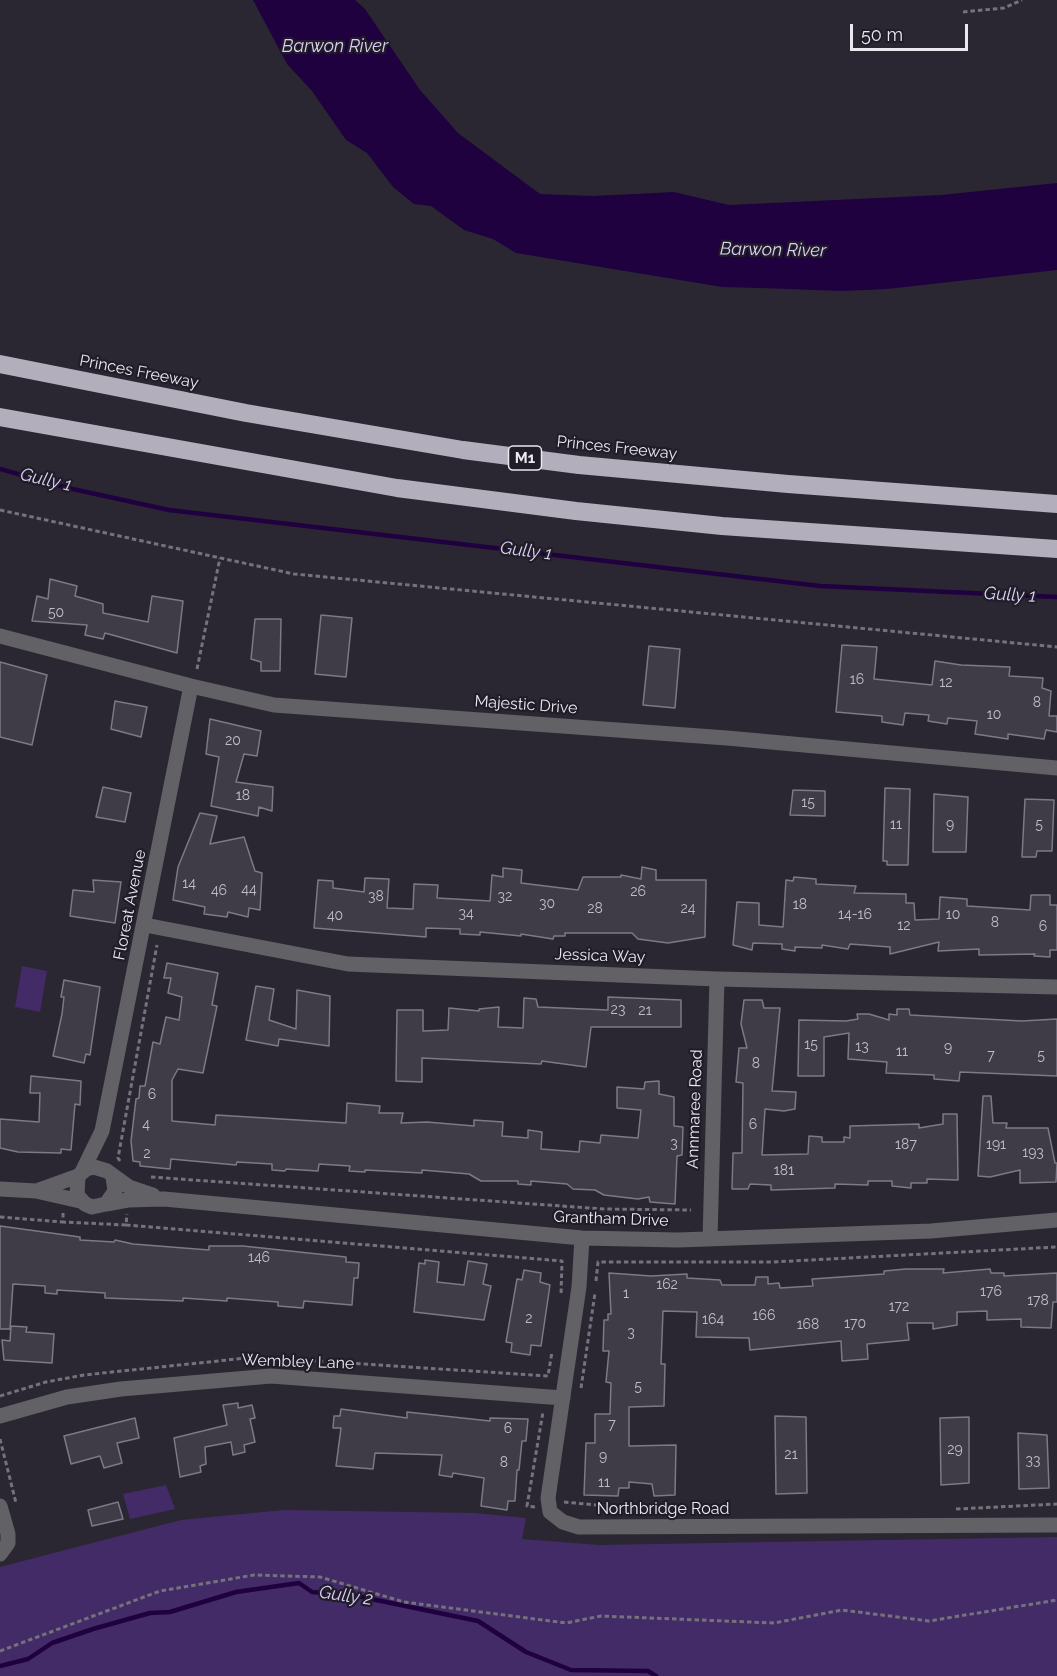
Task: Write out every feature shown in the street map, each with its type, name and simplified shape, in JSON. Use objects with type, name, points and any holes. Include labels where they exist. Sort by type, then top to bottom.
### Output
[{"type":"highway","name":"Princes Freeway","points":[[0,364],[246,414],[463,450],[579,465],[776,483],[1057,504]]},
{"type":"highway","points":[[0,417],[397,488],[576,511],[722,526],[1057,549]]},
{"type":"street","name":"Majestic Drive","points":[[0,636],[191,686],[274,705],[727,738],[1057,768]]},
{"type":"street","name":"Floreat Avenue","points":[[80,1174],[102,1131],[191,686]]},
{"type":"street","name":"Jessica Way","points":[[144,925],[348,964],[717,979],[1057,987]]},
{"type":"street","name":"Annmaree Road","points":[[710,1239],[717,979]]},
{"type":"street","name":"Floreat Avenue","points":[[102,1131],[112,1175]]},
{"type":"street","name":"Grantham Drive","points":[[36,1191],[94,1167],[112,1175],[129,1187],[164,1199]]},
{"type":"street","points":[[80,1174],[75,1188],[80,1201]]},
{"type":"street","points":[[106,1204],[115,1191],[112,1175]]},
{"type":"street","name":"Grantham Drive","points":[[0,1189],[36,1191],[80,1201],[92,1207],[128,1200],[164,1199],[582,1238],[710,1239],[931,1231],[1057,1220]]},
{"type":"street","name":"Northbridge Road","points":[[582,1238],[579,1287],[548,1498],[550,1512],[562,1522],[579,1527],[1057,1525]]},
{"type":"street","name":"Wembley Lane","points":[[0,1416],[68,1397],[99,1392],[271,1376],[563,1398]]},
{"type":"street","points":[[0,1506],[8,1534],[2,1552]]},
{"type":"path","points":[[963,12],[1004,8],[1022,0]]},
{"type":"path","points":[[0,510],[294,573],[1057,647]]},
{"type":"path","points":[[197,669],[220,558]]},
{"type":"path","points":[[118,1158],[157,945]]},
{"type":"path","points":[[143,1177],[604,1209],[691,1210]]},
{"type":"path","points":[[0,1217],[63,1222]]},
{"type":"path","points":[[126,1225],[562,1261],[561,1306]]},
{"type":"path","points":[[579,1399],[593,1319],[598,1262],[773,1262],[1057,1246]]},
{"type":"path","points":[[548,1376],[554,1341]]},
{"type":"path","points":[[0,1439],[17,1506]]},
{"type":"path","points":[[564,1491],[562,1502],[655,1510]]},
{"type":"path","points":[[952,1509],[1057,1504]]},
{"type":"path","points":[[0,1651],[160,1591],[254,1575],[320,1577],[404,1602],[566,1623],[601,1616],[774,1623],[842,1610],[929,1621],[1057,1600]]},
{"type":"shaded area","points":[[22,966],[47,971],[40,1012],[15,1007]]},
{"type":"shaded area","points":[[166,1485],[175,1509],[130,1519],[123,1494]]},
{"type":"shaded area","points":[[284,1510],[474,1513],[526,1518],[522,1539],[599,1545],[1057,1537],[1057,1676],[0,1676],[0,1567],[181,1520]]},
{"type":"water","name":"Barwon River","points":[[253,0],[355,0],[365,9],[420,90],[458,133],[540,194],[593,196],[674,192],[729,205],[941,195],[1057,183],[1057,270],[887,289],[841,291],[722,287],[516,253],[493,239],[464,230],[431,206],[414,204],[393,187],[367,153],[346,140],[312,91],[287,64]]},
{"type":"building","points":[[50,579],[77,586],[75,596],[103,604],[103,613],[148,622],[152,596],[183,601],[177,653],[105,633],[103,639],[85,635],[87,625],[32,621],[37,596],[48,599]]},
{"type":"building","points":[[321,615],[352,618],[346,677],[315,674]]},
{"type":"building","points":[[255,619],[281,619],[280,671],[261,671],[261,662],[251,659]]},
{"type":"building","points":[[842,645],[877,647],[874,679],[932,685],[935,661],[961,665],[1010,667],[1009,676],[1043,678],[1042,688],[1051,691],[1049,716],[1057,716],[1057,732],[1046,730],[1044,739],[1008,734],[1008,739],[975,734],[977,721],[948,718],[947,724],[928,721],[929,715],[905,713],[903,725],[882,722],[882,716],[836,712]]},
{"type":"building","points":[[649,646],[680,649],[675,708],[643,705]]},
{"type":"building","points":[[0,662],[47,675],[32,745],[0,737]]},
{"type":"building","points":[[115,701],[147,707],[141,737],[111,729]]},
{"type":"building","points":[[210,719],[261,731],[257,756],[244,754],[236,782],[273,787],[272,811],[259,807],[258,816],[211,806],[219,757],[206,754]]},
{"type":"building","points":[[103,787],[131,793],[125,822],[96,817]]},
{"type":"building","points":[[885,788],[910,789],[908,865],[887,865],[887,861],[883,861]]},
{"type":"building","points":[[793,790],[825,791],[825,816],[790,815]]},
{"type":"building","points":[[934,794],[968,797],[966,852],[933,852]]},
{"type":"building","points":[[1025,799],[1054,800],[1052,851],[1037,851],[1036,857],[1022,857]]},
{"type":"building","points":[[200,813],[217,816],[210,844],[244,837],[255,871],[262,873],[260,910],[249,908],[248,917],[228,912],[227,917],[204,914],[205,907],[173,900],[178,867]]},
{"type":"building","points":[[642,867],[656,870],[656,880],[706,880],[705,937],[668,943],[638,939],[632,933],[565,933],[565,936],[554,936],[553,939],[521,934],[521,936],[480,932],[480,935],[460,934],[460,929],[426,928],[426,937],[314,928],[318,880],[333,881],[333,888],[364,892],[365,878],[389,879],[387,908],[413,909],[414,884],[438,885],[437,898],[490,901],[492,875],[503,877],[503,868],[522,870],[521,883],[578,890],[583,877],[621,877],[621,875],[641,879]]},
{"type":"building","points":[[794,877],[816,879],[816,884],[856,886],[854,893],[906,894],[906,903],[914,903],[915,920],[939,919],[940,897],[967,899],[967,906],[1030,910],[1031,895],[1050,895],[1050,905],[1057,905],[1057,950],[1050,950],[1050,957],[1034,956],[1035,954],[979,955],[979,949],[938,951],[939,942],[890,954],[890,947],[850,944],[848,949],[822,945],[822,948],[795,947],[795,951],[782,949],[782,944],[753,943],[752,950],[733,945],[737,902],[759,903],[759,925],[783,927],[786,880],[793,881]]},
{"type":"building","points":[[93,880],[121,882],[115,923],[70,916],[73,890],[94,892]]},
{"type":"building","points":[[167,963],[218,973],[212,1005],[217,1006],[203,1073],[178,1069],[172,1080],[172,1121],[215,1125],[216,1115],[346,1123],[347,1103],[380,1106],[379,1113],[403,1113],[401,1123],[427,1122],[474,1126],[474,1120],[503,1122],[502,1136],[528,1138],[528,1130],[542,1132],[541,1149],[579,1152],[580,1141],[600,1143],[601,1135],[638,1138],[641,1110],[617,1108],[617,1087],[644,1089],[645,1082],[659,1081],[659,1094],[674,1097],[674,1126],[683,1127],[682,1155],[677,1156],[675,1204],[650,1202],[649,1197],[638,1199],[604,1195],[595,1190],[573,1189],[567,1184],[531,1181],[531,1185],[518,1184],[518,1181],[481,1181],[469,1174],[422,1170],[422,1173],[365,1170],[365,1172],[349,1171],[350,1166],[319,1164],[318,1171],[286,1169],[285,1171],[272,1170],[272,1164],[237,1162],[236,1165],[171,1159],[170,1169],[140,1166],[140,1162],[133,1161],[131,1141],[136,1099],[139,1098],[140,1086],[145,1086],[153,1042],[160,1044],[166,1017],[179,1020],[182,997],[168,993],[171,978],[164,978]]},
{"type":"building","points":[[64,980],[100,987],[90,1055],[86,1054],[84,1063],[53,1056],[62,1014],[64,997],[61,997]]},
{"type":"building","points":[[256,986],[274,989],[269,1020],[296,1029],[297,990],[330,996],[329,1046],[279,1039],[278,1046],[246,1040]]},
{"type":"building","points":[[608,997],[681,1000],[681,1027],[591,1027],[586,1067],[542,1061],[541,1064],[422,1058],[422,1082],[396,1081],[397,1010],[423,1010],[423,1031],[448,1030],[449,1008],[479,1011],[479,1009],[499,1007],[498,1027],[523,1028],[524,998],[536,999],[538,1007],[608,1010]]},
{"type":"building","points":[[744,1000],[762,1000],[764,1008],[780,1008],[772,1091],[796,1092],[795,1109],[784,1111],[765,1109],[762,1155],[808,1154],[809,1136],[822,1137],[822,1142],[844,1142],[844,1137],[850,1138],[850,1126],[919,1124],[919,1128],[943,1124],[943,1114],[957,1114],[958,1180],[927,1179],[927,1183],[911,1183],[911,1188],[892,1186],[892,1181],[868,1181],[868,1185],[835,1184],[835,1188],[771,1190],[771,1185],[750,1184],[748,1189],[732,1189],[733,1153],[742,1153],[743,1083],[736,1082],[739,1048],[747,1048],[741,1024]]},
{"type":"building","points":[[897,1009],[909,1009],[910,1015],[1022,1021],[1057,1019],[1057,1076],[960,1072],[959,1081],[934,1079],[934,1075],[886,1073],[887,1062],[848,1059],[849,1033],[824,1037],[824,1076],[798,1076],[799,1020],[846,1021],[858,1019],[857,1014],[869,1014],[889,1020],[889,1014],[897,1015]]},
{"type":"building","points":[[31,1076],[81,1081],[80,1105],[75,1104],[71,1150],[61,1149],[61,1153],[18,1152],[0,1148],[0,1119],[39,1122],[40,1093],[30,1093]]},
{"type":"building","points":[[983,1096],[991,1096],[993,1123],[1007,1123],[1006,1128],[1048,1128],[1055,1163],[1057,1163],[1056,1182],[1020,1183],[1020,1170],[990,1177],[978,1176]]},
{"type":"building","points":[[0,1226],[80,1237],[80,1240],[114,1242],[115,1240],[133,1244],[209,1250],[209,1246],[243,1246],[346,1257],[346,1262],[359,1263],[358,1278],[354,1278],[352,1305],[304,1301],[303,1308],[278,1306],[278,1302],[227,1298],[227,1301],[183,1298],[183,1301],[105,1298],[105,1293],[57,1290],[57,1294],[45,1293],[45,1286],[13,1284],[10,1329],[0,1329]]},
{"type":"building","points":[[425,1260],[439,1262],[437,1282],[464,1285],[468,1261],[487,1264],[483,1284],[491,1286],[484,1320],[414,1312],[419,1263],[425,1264]]},
{"type":"building","points":[[944,1269],[943,1273],[990,1269],[991,1273],[1004,1273],[1004,1276],[1057,1273],[1057,1302],[1053,1302],[1051,1328],[1021,1327],[1021,1319],[987,1320],[987,1311],[957,1312],[957,1325],[933,1329],[933,1323],[907,1323],[909,1340],[867,1344],[868,1359],[842,1361],[841,1341],[750,1350],[749,1338],[696,1337],[697,1312],[663,1311],[661,1364],[665,1364],[664,1406],[629,1407],[629,1446],[676,1445],[675,1495],[654,1496],[652,1484],[629,1482],[629,1488],[619,1488],[618,1496],[584,1495],[586,1443],[595,1443],[595,1414],[610,1414],[611,1383],[606,1382],[609,1351],[603,1351],[604,1320],[608,1320],[608,1314],[611,1314],[609,1273],[651,1276],[687,1274],[687,1278],[720,1280],[722,1285],[755,1285],[756,1277],[768,1277],[768,1284],[779,1283],[780,1288],[813,1286],[812,1279],[884,1274],[884,1271]]},
{"type":"building","points":[[524,1270],[541,1273],[540,1282],[550,1285],[541,1346],[531,1345],[530,1355],[511,1352],[512,1343],[506,1342],[517,1279],[522,1280]]},
{"type":"building","points":[[11,1326],[27,1327],[26,1332],[54,1334],[52,1363],[4,1360],[2,1340],[10,1341]]},
{"type":"building","points":[[238,1403],[238,1408],[252,1405],[255,1418],[250,1419],[255,1442],[244,1445],[245,1452],[233,1455],[231,1442],[205,1447],[206,1464],[200,1466],[201,1472],[180,1477],[174,1438],[227,1425],[223,1405]]},
{"type":"building","points":[[341,1409],[407,1418],[407,1412],[490,1421],[490,1418],[528,1419],[526,1441],[522,1441],[519,1470],[517,1470],[515,1501],[508,1501],[507,1510],[481,1506],[484,1478],[453,1473],[452,1477],[439,1475],[442,1455],[375,1453],[373,1469],[336,1466],[341,1428],[333,1428],[334,1416],[340,1416]]},
{"type":"building","points":[[775,1416],[806,1417],[807,1493],[776,1494]]},
{"type":"building","points":[[969,1417],[969,1483],[941,1485],[940,1418]]},
{"type":"building","points":[[135,1418],[139,1438],[117,1443],[122,1463],[104,1468],[100,1456],[71,1464],[64,1436]]},
{"type":"building","points":[[1018,1433],[1047,1435],[1049,1488],[1019,1489]]},
{"type":"building","points":[[118,1502],[123,1519],[92,1526],[88,1510]]},
{"type":"waterway","name":"Gully 1","points":[[0,469],[68,488],[169,510],[820,586],[1057,597]]},
{"type":"waterway","name":"Gully 2","points":[[0,1666],[28,1659],[52,1643],[150,1613],[170,1612],[236,1592],[299,1583],[312,1592],[352,1595],[478,1621],[526,1652],[571,1670],[648,1671],[656,1676]]}]
